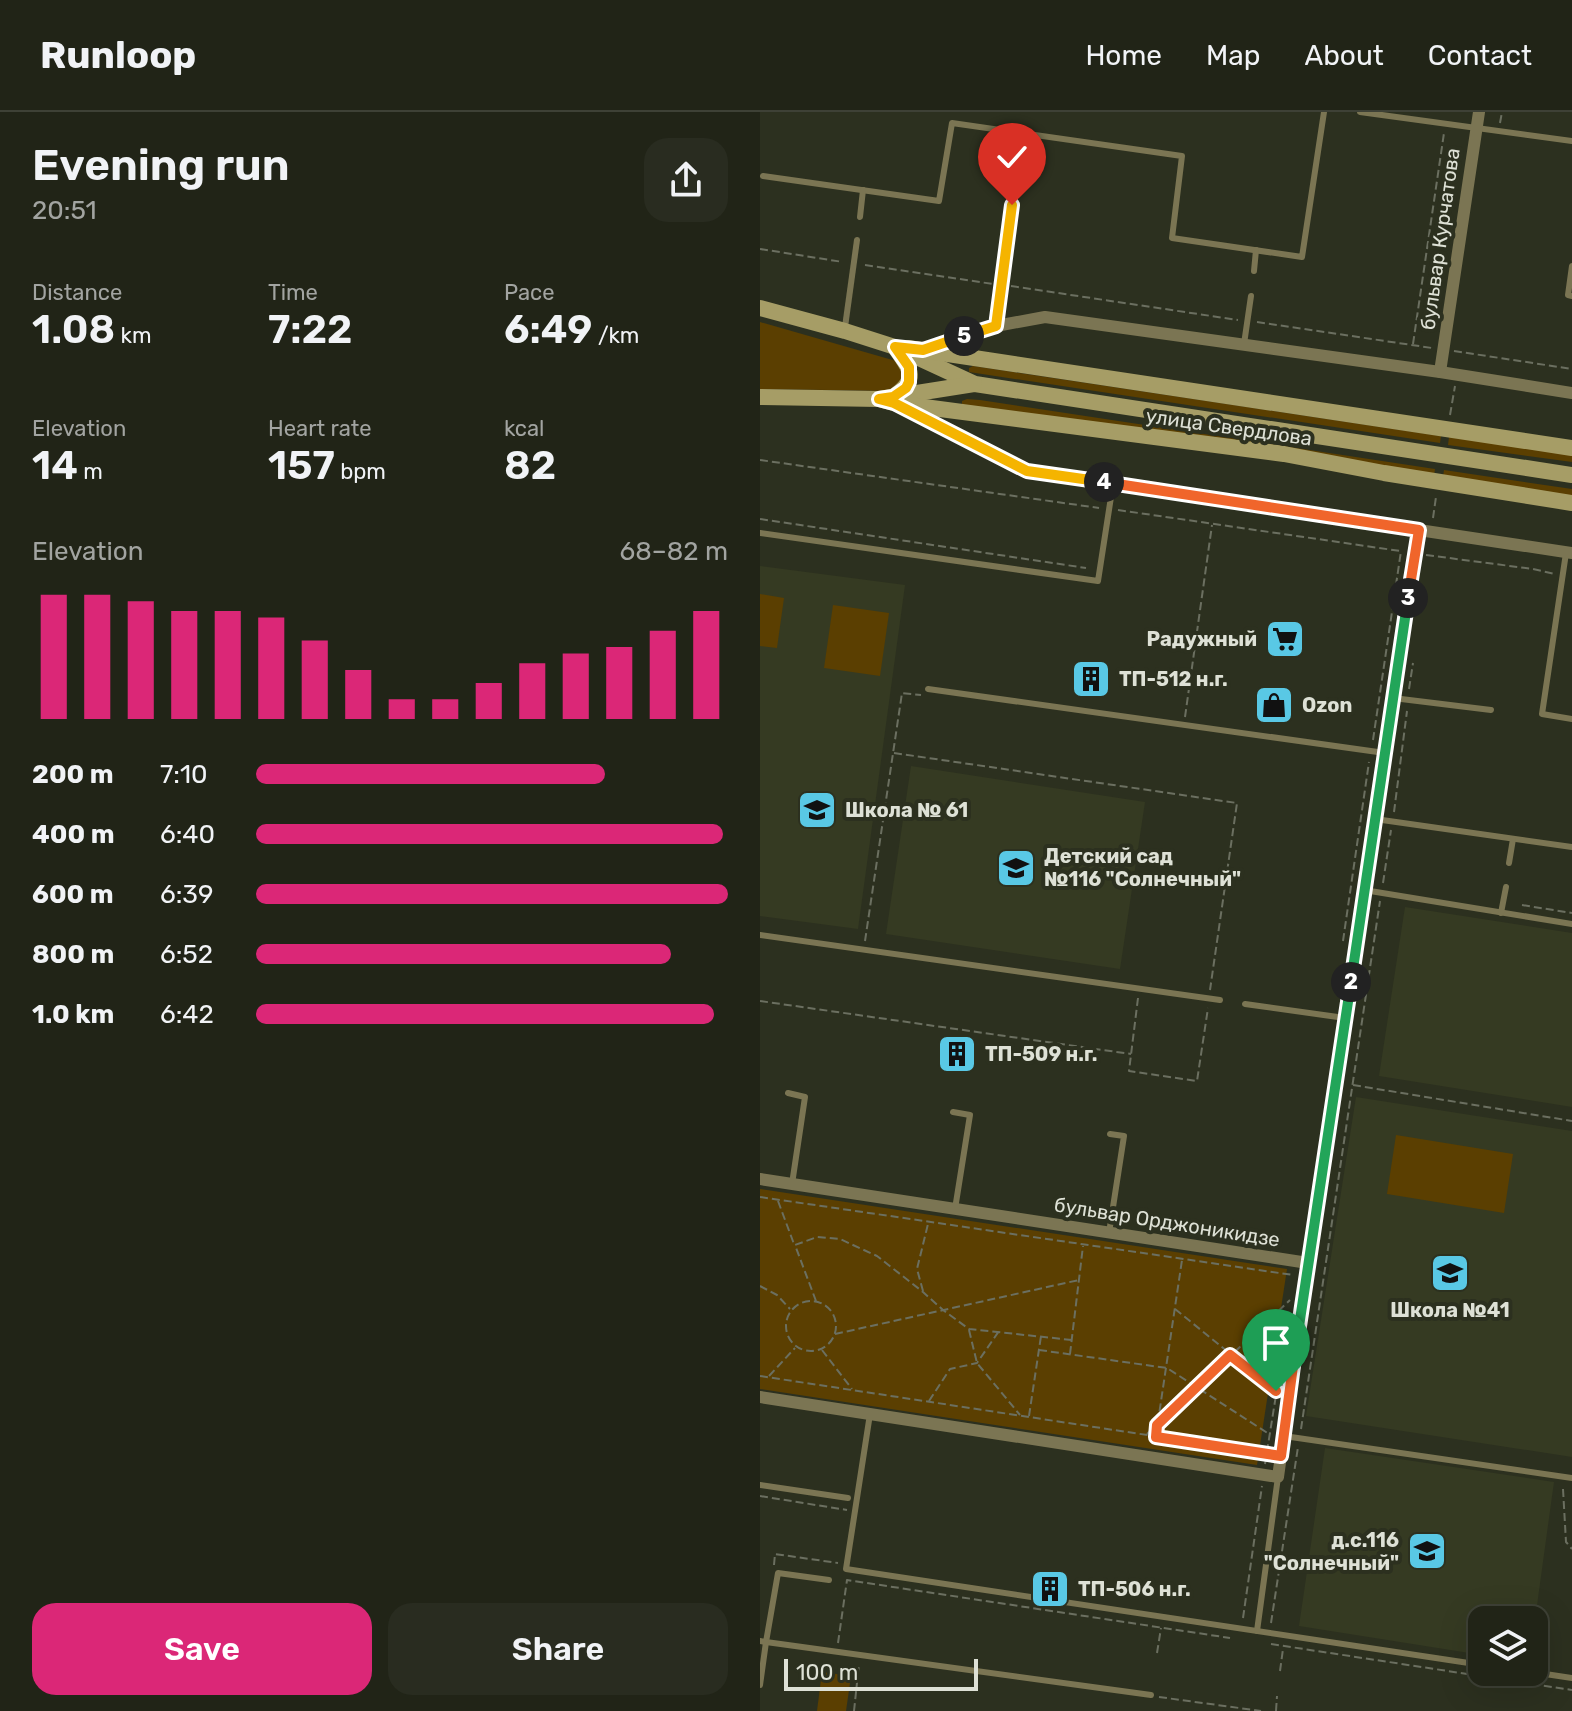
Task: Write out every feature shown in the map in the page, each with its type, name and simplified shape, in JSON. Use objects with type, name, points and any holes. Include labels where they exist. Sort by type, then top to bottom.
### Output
[{"type":"main road","name":"улица Свердлова","points":[[760,308],[895,347],[975,384],[1572,475]]},
{"type":"main road","name":"улица Свердлова","points":[[895,347],[1572,448]]},
{"type":"main road","points":[[889,399],[906,388],[909,376],[909,367],[895,347]]},
{"type":"main road","name":"улица Свердлова","points":[[889,399],[975,384]]},
{"type":"main road","name":"улица Свердлова","points":[[760,397],[889,399],[1284,454],[1572,503]]},
{"type":"street","name":"бульвар Курчатова","points":[[1440,372],[1479,112]]},
{"type":"street","points":[[923,350],[996,326],[1045,317],[1572,393]]},
{"type":"street","points":[[889,399],[1027,471],[1569,553]]},
{"type":"street","points":[[760,1397],[1278,1477],[1419,530]]},
{"type":"street","name":"бульвар Орджоникидзе","points":[[760,1179],[1308,1263]]},
{"type":"lane","points":[[763,176],[939,201],[952,123],[1182,156],[1172,238],[1302,257],[1324,112]]},
{"type":"lane","points":[[1360,112],[1572,141]]},
{"type":"lane","points":[[860,217],[863,190]]},
{"type":"lane","points":[[996,326],[1012,205]]},
{"type":"lane","points":[[845,331],[857,240]]},
{"type":"lane","points":[[1254,271],[1256,250]]},
{"type":"lane","points":[[1572,266],[1568,295],[1572,296]]},
{"type":"lane","points":[[1244,345],[1251,296]]},
{"type":"lane","points":[[760,533],[1098,581],[1113,484]]},
{"type":"lane","points":[[1569,553],[1562,575],[1542,714],[1572,719]]},
{"type":"lane","points":[[928,689],[1385,753]]},
{"type":"lane","points":[[1393,698],[1491,710]]},
{"type":"lane","points":[[1375,819],[1572,847]]},
{"type":"lane","points":[[1509,863],[1513,839]]},
{"type":"lane","points":[[1501,913],[1506,887]]},
{"type":"lane","points":[[1364,890],[1572,924]]},
{"type":"lane","points":[[760,935],[1220,1000]]},
{"type":"lane","points":[[1245,1004],[1345,1018]]},
{"type":"lane","points":[[788,1093],[805,1097],[792,1184]]},
{"type":"lane","points":[[953,1112],[970,1115],[955,1209]]},
{"type":"lane","points":[[1109,1233],[1124,1136],[1110,1134]]},
{"type":"lane","points":[[870,1414],[846,1569],[1468,1663]]},
{"type":"lane","points":[[1284,1436],[1572,1478]]},
{"type":"lane","points":[[1257,1631],[1278,1477]]},
{"type":"lane","points":[[760,1485],[848,1498]]},
{"type":"lane","points":[[760,1685],[763,1642],[778,1573],[829,1580]]},
{"type":"lane","points":[[763,1642],[1151,1695]]},
{"type":"lane","points":[[1548,1674],[1572,1678]]},
{"type":"path","points":[[1413,345],[1446,123]]},
{"type":"path","points":[[760,249],[1572,369]]},
{"type":"path","points":[[760,460],[1562,575]]},
{"type":"path","points":[[760,519],[1086,568]]},
{"type":"path","points":[[1185,719],[1212,524]]},
{"type":"path","points":[[1409,696],[1413,664]]},
{"type":"path","points":[[864,950],[902,693]]},
{"type":"path","points":[[1407,711],[1268,1644],[1572,1690]]},
{"type":"path","points":[[894,753],[1237,803],[1197,1081],[1129,1071],[1139,998]]},
{"type":"path","points":[[760,1001],[1131,1054]]},
{"type":"path","points":[[1353,1085],[1572,1121]]},
{"type":"path","points":[[760,1197],[1293,1275]]},
{"type":"path","points":[[778,1200],[816,1301]]},
{"type":"path","points":[[923,1292],[917,1269],[929,1222]]},
{"type":"path","points":[[795,1245],[817,1237],[840,1239],[877,1256],[969,1329],[1072,1340]]},
{"type":"path","points":[[1070,1354],[1083,1245]]},
{"type":"path","points":[[1156,1437],[1182,1259]]},
{"type":"path","points":[[835,1334],[1079,1280]]},
{"type":"path","points":[[760,1286],[777,1295],[791,1309]]},
{"type":"path","points":[[1146,1435],[1290,1300]]},
{"type":"path","points":[[802,1302],[824,1304],[831,1310],[836,1325],[832,1340],[813,1351],[796,1347],[786,1333],[791,1309],[802,1302]]},
{"type":"path","points":[[1175,1309],[1276,1391]]},
{"type":"path","points":[[969,1329],[977,1363],[1021,1416]]},
{"type":"path","points":[[928,1402],[950,1369],[977,1363],[999,1331]]},
{"type":"path","points":[[1029,1417],[1041,1336]]},
{"type":"path","points":[[769,1377],[796,1347]]},
{"type":"path","points":[[821,1349],[853,1390]]},
{"type":"path","points":[[1039,1350],[1167,1368],[1270,1435]]},
{"type":"path","points":[[760,1376],[1281,1456]]},
{"type":"path","points":[[1563,1480],[1566,1542],[1572,1549]]},
{"type":"path","points":[[1242,1624],[1263,1483]]},
{"type":"path","points":[[760,1496],[847,1510]]},
{"type":"path","points":[[773,1569],[775,1554],[839,1563]]},
{"type":"path","points":[[837,1652],[847,1580],[1239,1639]]},
{"type":"path","points":[[1157,1653],[1161,1628]]},
{"type":"path","points":[[1280,1671],[1283,1646]]},
{"type":"path","points":[[854,1711],[860,1655]]},
{"type":"path","points":[[1151,1695],[1261,1711]]},
{"type":"path","points":[[1276,1711],[1277,1696]]},
{"type":"shaded area","points":[[760,322],[896,361],[905,375],[892,391],[760,389]]},
{"type":"shaded area","points":[[973,366],[1441,436],[1440,443],[969,372]]},
{"type":"shaded area","points":[[967,399],[1435,469],[1434,476],[962,405],[962,401]]},
{"type":"shaded area","points":[[1449,437],[1572,455],[1572,462],[1448,445]]},
{"type":"shaded area","points":[[1444,470],[1572,489],[1572,496],[1443,477]]},
{"type":"shaded area","name":"Школа № 61","points":[[760,566],[905,585],[858,929],[760,916]]},
{"type":"shaded area","points":[[760,594],[784,598],[777,648],[760,646]]},
{"type":"shaded area","points":[[833,605],[889,613],[880,676],[824,668]]},
{"type":"shaded area","name":"Детский сад №116 \"Солнечный\"","points":[[911,766],[1145,802],[1120,969],[886,934]]},
{"type":"shaded area","points":[[1405,907],[1572,933],[1572,1107],[1379,1076]]},
{"type":"shaded area","name":"Школа №41","points":[[1356,1097],[1572,1131],[1572,1457],[1306,1416]]},
{"type":"shaded area","points":[[1396,1135],[1513,1154],[1504,1213],[1387,1194]]},
{"type":"shaded area","points":[[760,1189],[1287,1269],[1257,1465],[760,1389]]},
{"type":"shaded area","name":"д.с.116 \"Солнечный\"","points":[[1325,1448],[1554,1482],[1537,1606],[1468,1606],[1468,1653],[1299,1626]]},
{"type":"shaded area","points":[[822,1672],[851,1676],[846,1711],[817,1711]]},
{"type":"place","name":"Радужный","points":[[1285,639]]},
{"type":"place","name":"ТП-512 н.г.","points":[[1091,679]]},
{"type":"place","name":"Ozon","points":[[1274,705]]},
{"type":"place","name":"Школа № 61","points":[[817,810]]},
{"type":"place","name":"Детский сад №116 \"Солнечный\"","points":[[1016,868]]},
{"type":"place","name":"ТП-509 н.г.","points":[[957,1054]]},
{"type":"place","name":"Школа №41","points":[[1450,1273]]},
{"type":"place","name":"д.с.116 \"Солнечный\"","points":[[1427,1551]]},
{"type":"place","name":"ТП-506 н.г.","points":[[1050,1589]]},
{"type":"route","points":[[1012,205],[996,326],[923,350],[895,347],[909,367],[909,382],[893,397],[879,399],[894,403],[1027,471],[1419,530],[1281,1456],[1156,1437],[1157,1425],[1230,1355],[1276,1391]]}]
